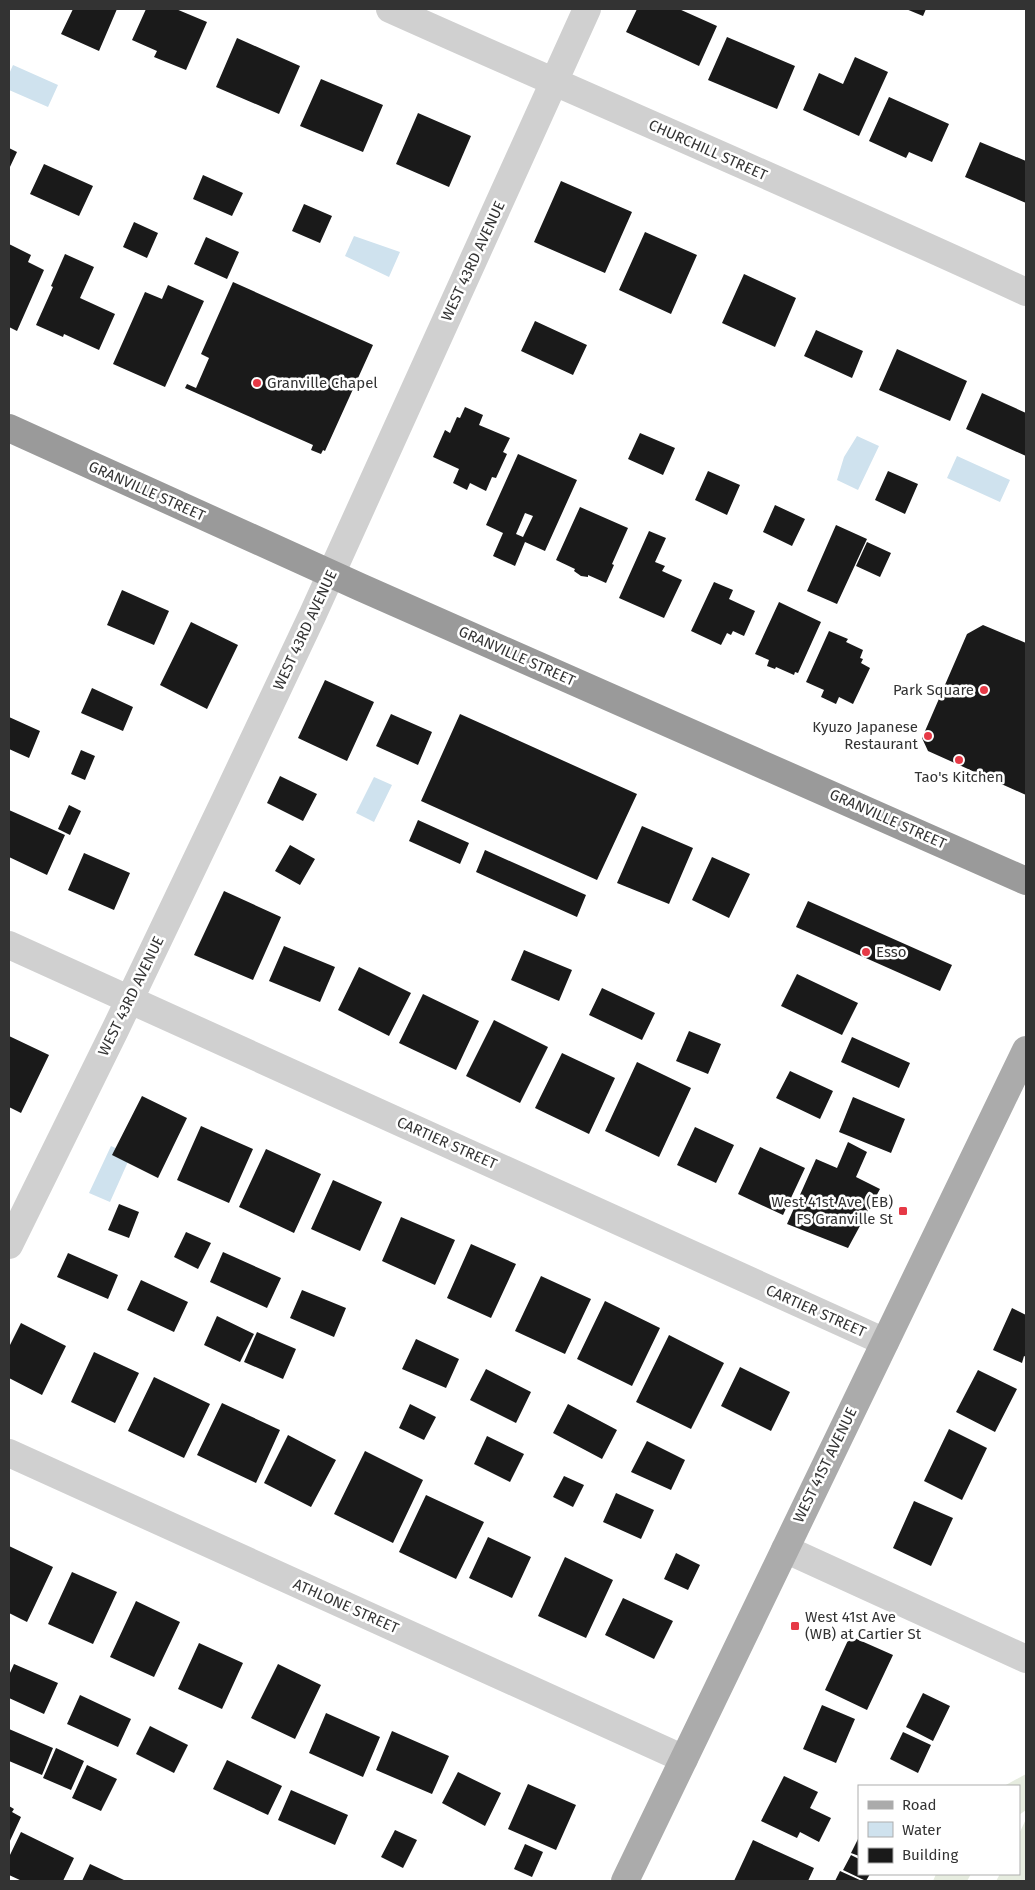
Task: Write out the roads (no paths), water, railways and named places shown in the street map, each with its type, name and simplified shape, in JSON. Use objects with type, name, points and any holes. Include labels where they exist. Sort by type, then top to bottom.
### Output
[{"type":"highway","name":"GRANVILLE STREET","points":[[9,428],[331,574],[1026,881]]},
{"type":"main road","name":"WEST 41ST AVENUE","points":[[625,1881],[1026,1050]]},
{"type":"street","name":"CHURCHILL STREET","points":[[390,9],[1026,292]]},
{"type":"street","name":"WEST 43RD AVENUE","points":[[9,1244],[226,798],[331,574],[587,9]]},
{"type":"street","name":"CARTIER STREET","points":[[9,945],[885,1342]]},
{"type":"street","name":"ATHLONE STREET","points":[[9,1453],[684,1759]]},
{"type":"street","points":[[785,1549],[1026,1659]]},
{"type":"water","points":[[13,65],[58,85],[48,107],[9,90],[9,74]]},
{"type":"water","points":[[354,236],[400,252],[389,277],[345,256]]},
{"type":"water","points":[[857,436],[879,446],[858,490],[837,480],[844,457]]},
{"type":"water","points":[[957,456],[1010,480],[1000,502],[947,478]]},
{"type":"water","points":[[374,777],[392,785],[374,822],[356,813]]},
{"type":"water","points":[[111,1146],[131,1155],[110,1202],[89,1193]]},
{"type":"place","name":"Granville Chapel","points":[[257,383]]},
{"type":"place","name":"Park Square","points":[[984,690]]},
{"type":"place","name":"Kyuzo Japanese Restaurant","points":[[928,736]]},
{"type":"place","name":"Tao's Kitchen","points":[[959,760]]},
{"type":"place","name":"Esso","points":[[866,952]]},
{"type":"place","name":"West 41st Ave (EB) FS Granville St","points":[[903,1211]]},
{"type":"place","name":"West 41st Ave (WB) at Cartier St","points":[[795,1626]]}]
